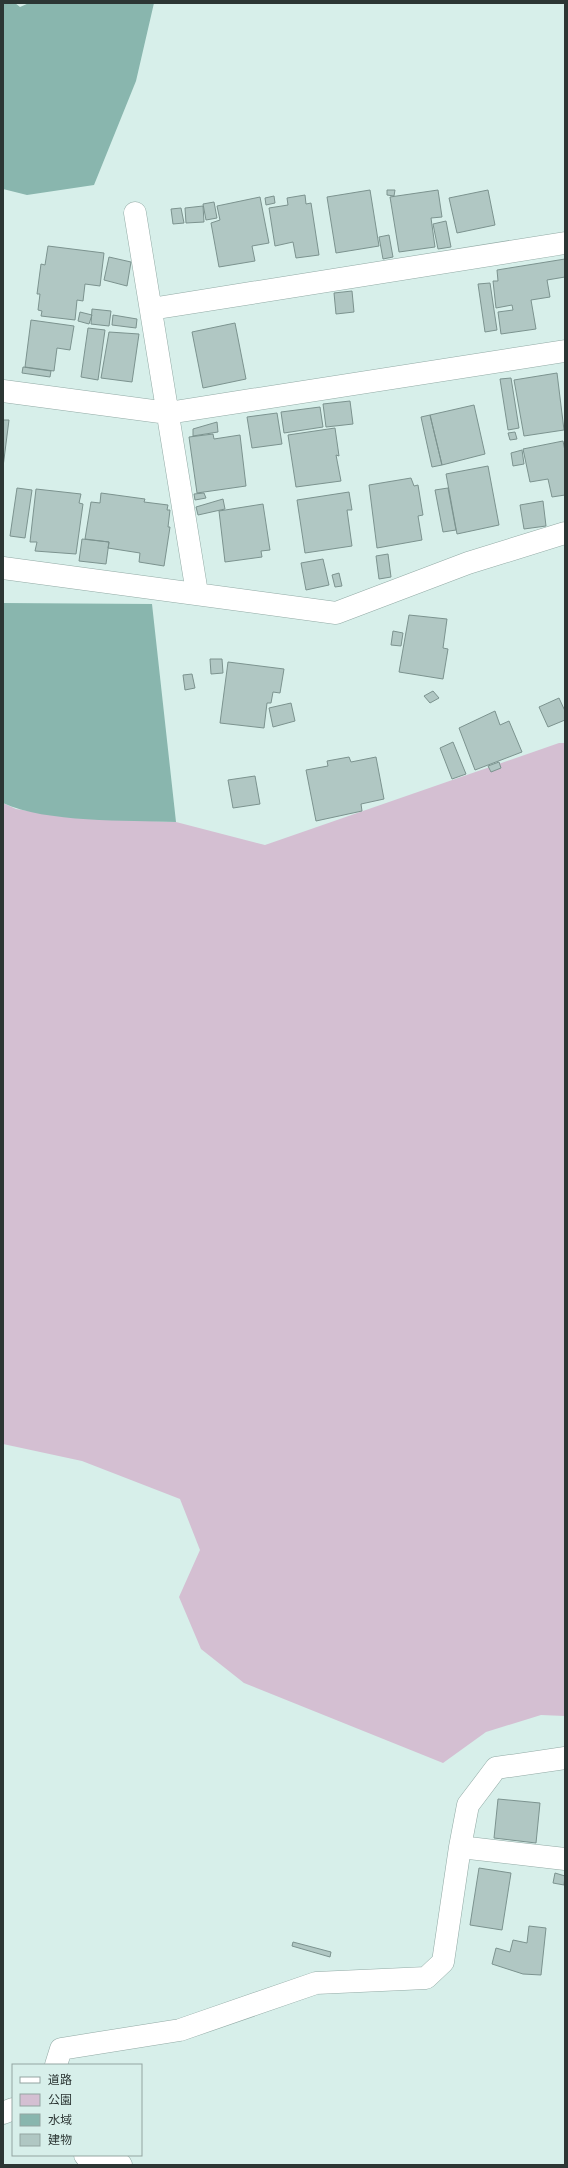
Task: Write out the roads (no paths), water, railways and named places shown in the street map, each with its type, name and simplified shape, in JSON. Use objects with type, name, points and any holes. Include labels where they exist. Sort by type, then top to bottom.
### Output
[{"type":"street","points":[[135,213],[197,593]]},
{"type":"street","points":[[151,309],[565,243]]},
{"type":"street","points":[[3,391],[168,413],[565,351]]},
{"type":"street","points":[[3,568],[336,612],[468,563],[565,533]]},
{"type":"street","points":[[56,2064],[61,2049],[180,2030],[316,1983],[426,1978],[443,1962],[460,1847],[468,1805],[496,1768],[565,1758]]},
{"type":"street","points":[[460,1847],[565,1859]]},
{"type":"street","points":[[86,2156],[88,2159],[121,2165]]},
{"type":"water","points":[[3,3],[15,3],[20,7],[29,3],[154,3],[136,81],[94,185],[27,195],[3,189]]},
{"type":"water","points":[[3,603],[152,604],[176,822],[64,817],[41,814],[3,803]]}]
